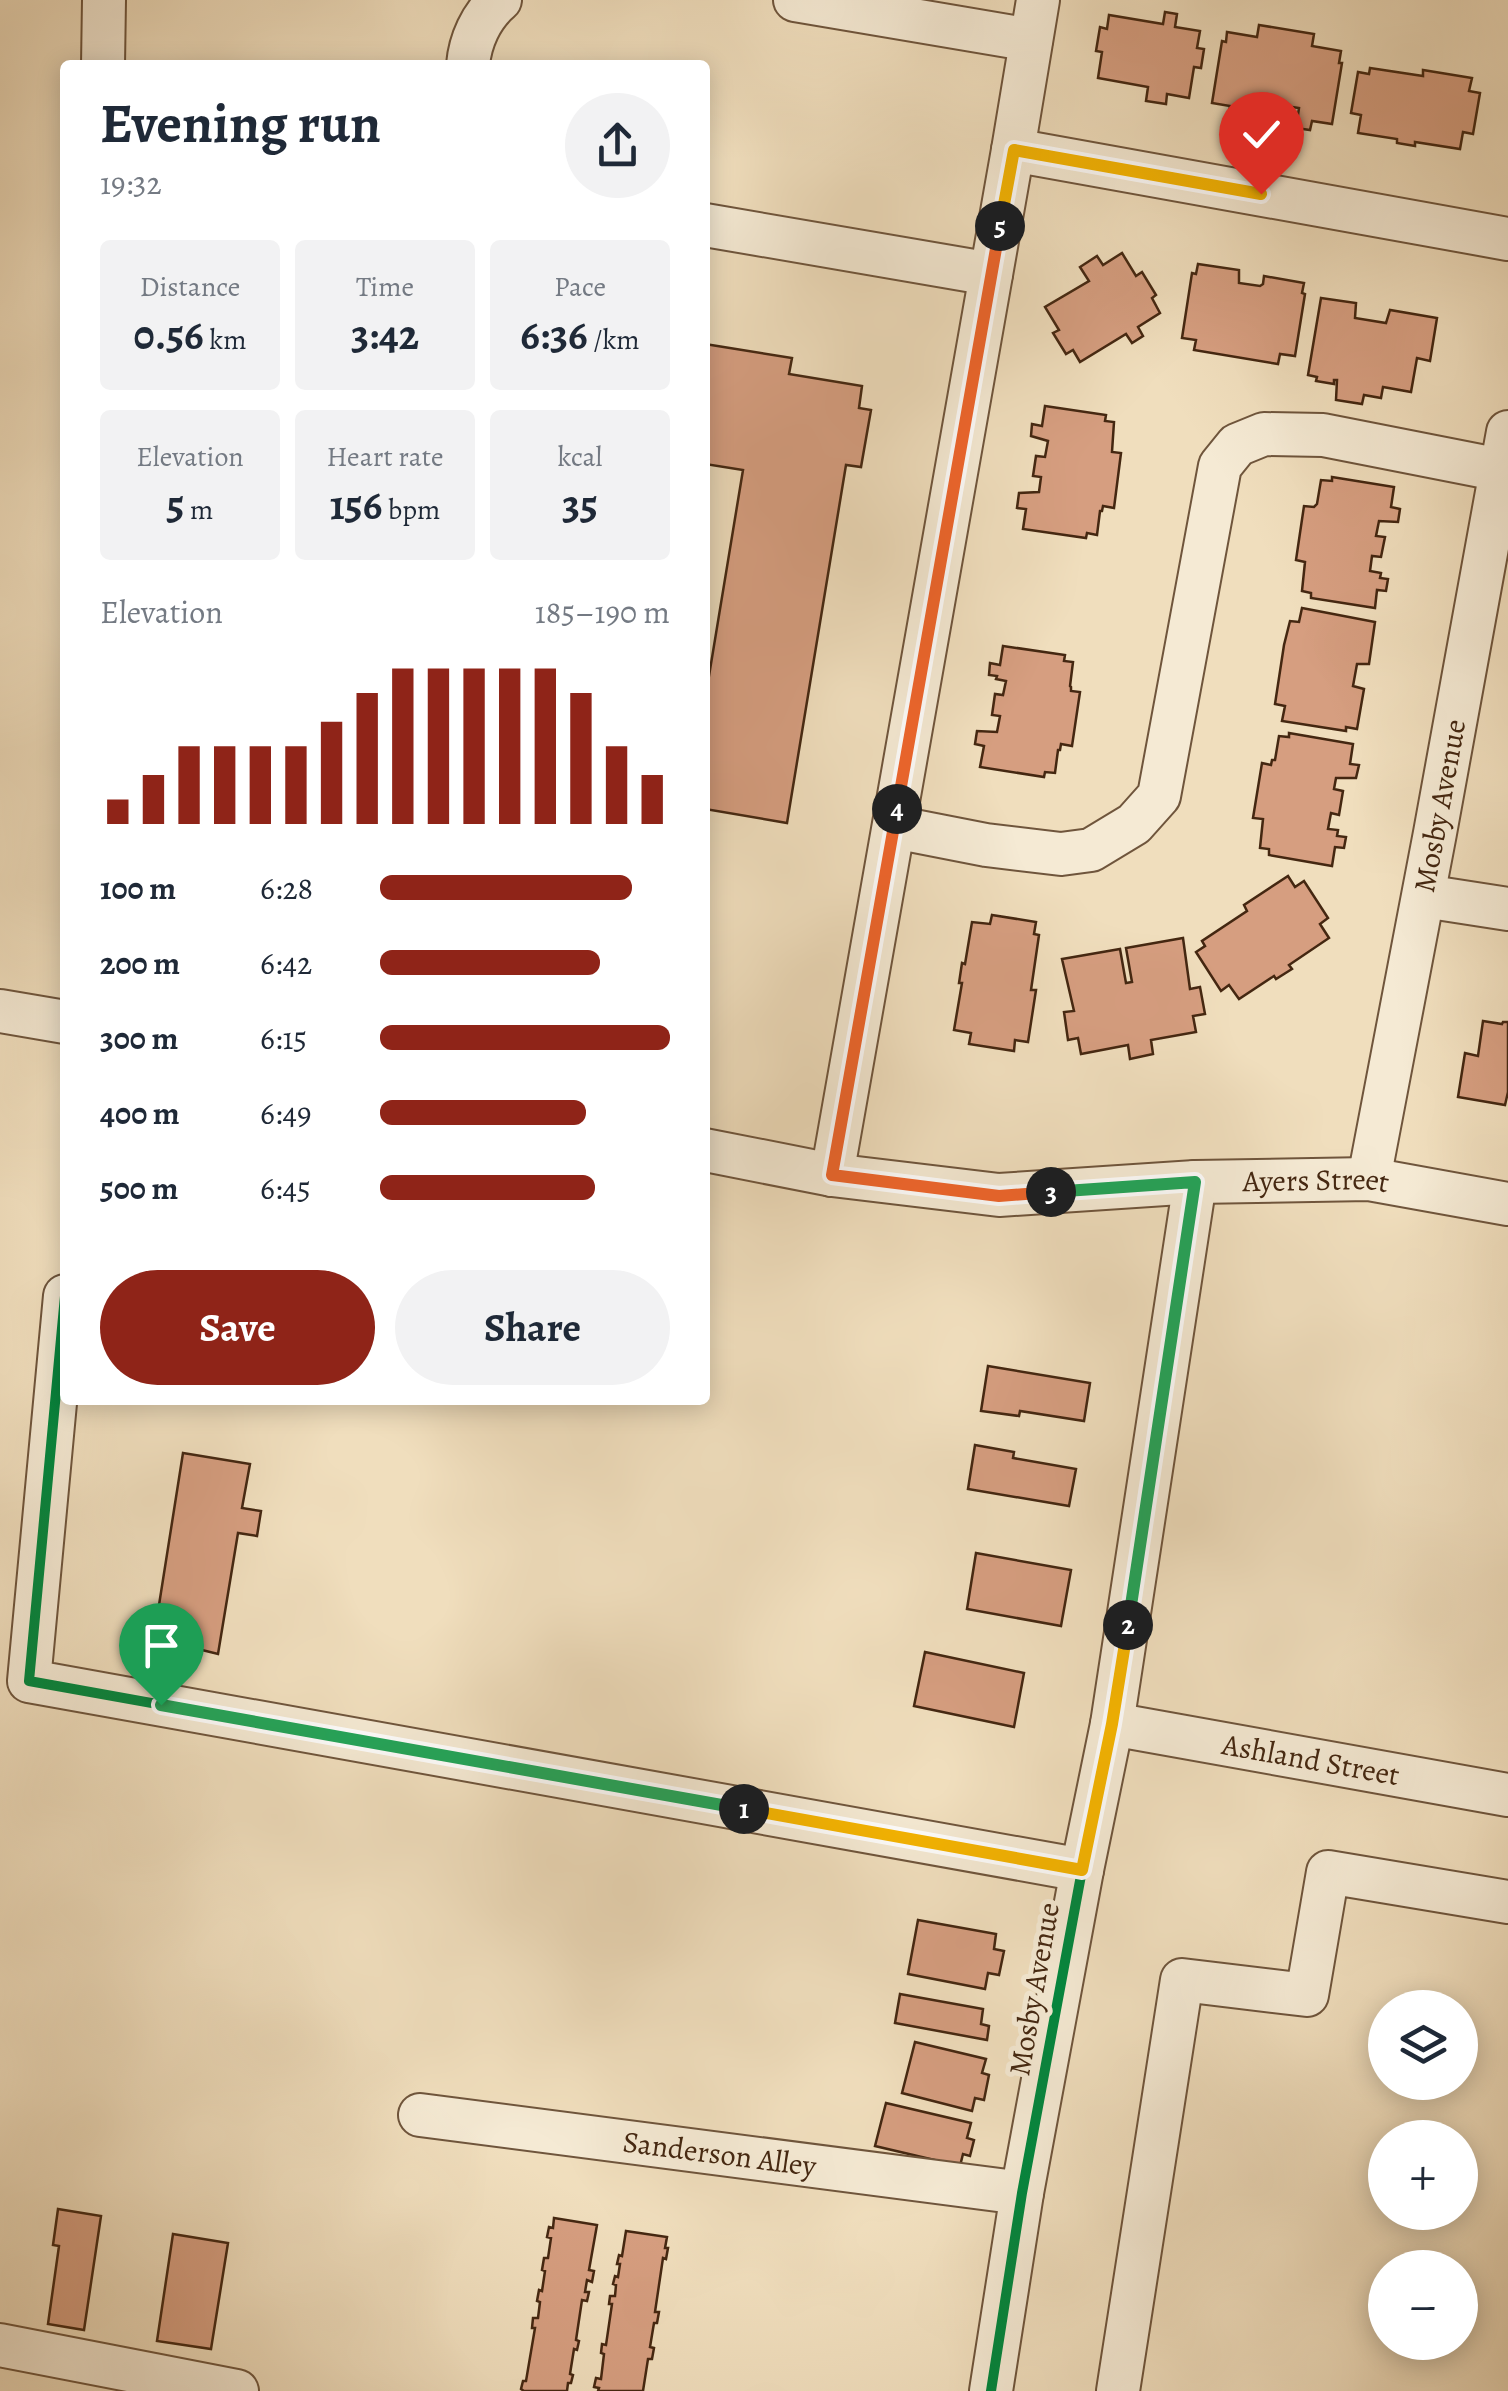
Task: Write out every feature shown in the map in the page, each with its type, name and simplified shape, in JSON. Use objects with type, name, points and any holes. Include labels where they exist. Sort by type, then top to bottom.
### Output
[{"type":"street","points":[[103,60],[105,0]]},
{"type":"street","points":[[469,58],[474,35],[500,0]]},
{"type":"street","points":[[796,0],[1034,20],[832,1175]]},
{"type":"street","points":[[1014,150],[1508,239]]},
{"type":"street","points":[[710,226],[991,274]]},
{"type":"street","points":[[894,828],[1061,854],[1091,850],[1134,824],[1159,796],[1220,466],[1238,445],[1264,434],[1505,451]]},
{"type":"street","name":"Mosby Avenue","points":[[1369,1179],[1505,451]]},
{"type":"street","points":[[1424,896],[1508,909]]},
{"type":"street","points":[[0,1011],[60,1021]]},
{"type":"street","name":"Ayers Street","points":[[710,1151],[832,1175],[999,1196],[1195,1182],[1369,1179],[1508,1204]]},
{"type":"street","name":"Mosby Avenue","points":[[992,2391],[1022,2193],[1112,1724],[1195,1182]]},
{"type":"street","points":[[60,1349],[29,1681],[1082,1870]]},
{"type":"street","name":"Ashland Street","points":[[1112,1724],[1508,1795]]},
{"type":"street","points":[[1118,2391],[1182,1980],[1307,1995],[1328,1872],[1508,1902]]},
{"type":"street","name":"Sanderson Alley","points":[[420,2116],[1022,2193]]},
{"type":"street","points":[[0,2345],[237,2391]]},
{"type":"building","points":[[1165,12],[1177,14],[1175,27],[1200,31],[1197,48],[1204,49],[1201,68],[1194,67],[1189,98],[1167,94],[1166,104],[1146,101],[1148,87],[1098,78],[1102,52],[1096,51],[1100,27],[1107,29],[1109,15],[1163,24]]},
{"type":"building","points":[[1259,25],[1314,34],[1312,46],[1341,51],[1332,124],[1312,121],[1310,130],[1296,128],[1299,108],[1285,106],[1283,117],[1260,113],[1262,102],[1248,99],[1245,119],[1228,116],[1230,106],[1212,103],[1222,41],[1226,42],[1227,32],[1257,37]]},
{"type":"building","points":[[1370,68],[1423,76],[1423,70],[1472,78],[1469,91],[1480,93],[1473,134],[1463,132],[1460,149],[1415,142],[1415,146],[1358,133],[1361,115],[1351,113],[1358,72],[1369,74]]},
{"type":"building","points":[[1122,253],[1136,276],[1142,272],[1156,295],[1152,298],[1160,313],[1138,327],[1143,336],[1132,343],[1126,334],[1080,362],[1073,350],[1066,354],[1053,333],[1059,330],[1045,307],[1089,281],[1080,267],[1097,256],[1103,265]]},
{"type":"building","points":[[1198,264],[1239,270],[1239,283],[1260,286],[1264,276],[1304,283],[1295,356],[1280,354],[1278,364],[1194,350],[1196,340],[1182,338],[1192,273],[1196,274]]},
{"type":"building","points":[[1321,298],[1356,303],[1355,318],[1386,323],[1390,310],[1437,318],[1430,361],[1417,358],[1411,392],[1383,387],[1381,398],[1364,395],[1362,404],[1336,400],[1337,380],[1334,384],[1316,381],[1317,377],[1308,375]]},
{"type":"building","points":[[710,345],[792,358],[789,374],[862,386],[859,408],[871,410],[861,467],[846,465],[787,823],[710,810],[710,670],[743,470],[710,465]]},
{"type":"building","points":[[1045,406],[1106,415],[1105,421],[1114,422],[1112,452],[1121,453],[1114,508],[1103,506],[1097,535],[1087,533],[1086,538],[1023,529],[1026,509],[1017,508],[1019,493],[1039,492],[1041,477],[1033,476],[1036,456],[1045,457],[1048,441],[1031,436],[1032,424],[1042,426]]},
{"type":"building","points":[[1332,477],[1394,487],[1391,507],[1400,509],[1398,522],[1379,521],[1376,536],[1385,537],[1381,557],[1372,556],[1370,571],[1388,579],[1386,591],[1377,590],[1375,608],[1311,598],[1311,593],[1302,591],[1305,562],[1296,560],[1304,506],[1317,504],[1321,480],[1332,481]]},
{"type":"building","points":[[1302,608],[1375,622],[1369,664],[1357,664],[1353,686],[1364,689],[1357,729],[1346,727],[1346,731],[1282,721],[1285,706],[1275,704],[1284,645],[1290,621],[1299,622]]},
{"type":"building","points":[[1003,646],[1065,655],[1064,661],[1073,662],[1071,691],[1080,692],[1072,746],[1061,744],[1055,773],[1045,772],[1044,777],[980,767],[984,746],[975,744],[977,731],[997,732],[1000,716],[992,715],[995,694],[1003,695],[1006,681],[989,675],[990,663],[1000,665]]},
{"type":"building","points":[[1289,733],[1353,744],[1350,764],[1359,765],[1356,778],[1336,778],[1334,789],[1343,791],[1339,815],[1331,813],[1328,829],[1338,830],[1337,836],[1346,837],[1344,848],[1335,847],[1332,866],[1269,855],[1269,849],[1260,848],[1263,819],[1253,818],[1262,763],[1271,765],[1279,736],[1289,737]]},
{"type":"building","points":[[1288,876],[1295,887],[1304,881],[1328,918],[1320,924],[1329,938],[1289,965],[1292,969],[1239,999],[1229,985],[1221,991],[1196,952],[1205,946],[1202,941],[1247,911],[1244,905]]},
{"type":"building","points":[[992,915],[1036,922],[1034,934],[1039,935],[1028,1042],[1015,1040],[1014,1051],[969,1044],[971,1033],[954,1030],[962,963],[965,964],[972,922],[990,924]]},
{"type":"building","points":[[1183,938],[1190,989],[1200,987],[1205,1014],[1193,1016],[1196,1032],[1151,1040],[1153,1054],[1130,1059],[1128,1045],[1081,1054],[1078,1038],[1068,1040],[1064,1012],[1074,1011],[1062,959],[1120,949],[1126,983],[1132,982],[1126,948]]},
{"type":"building","points":[[1483,1021],[1508,1022],[1505,1105],[1458,1097],[1465,1053],[1478,1056]]},
{"type":"building","points":[[988,1366],[1090,1383],[1084,1421],[1020,1411],[1019,1416],[981,1411]]},
{"type":"building","points":[[975,1445],[1014,1452],[1013,1458],[1076,1469],[1069,1506],[968,1489]]},
{"type":"building","points":[[183,1453],[250,1464],[242,1508],[261,1511],[257,1536],[238,1533],[218,1654],[153,1643]]},
{"type":"building","points":[[976,1553],[1071,1570],[1061,1626],[967,1609]]},
{"type":"building","points":[[925,1652],[1024,1673],[1014,1727],[914,1706]]},
{"type":"building","points":[[918,1920],[996,1934],[994,1949],[1004,1951],[999,1975],[988,1973],[985,1989],[908,1974]]},
{"type":"building","points":[[900,1994],[983,2009],[981,2024],[989,2026],[987,2040],[895,2023]]},
{"type":"building","points":[[915,2042],[986,2059],[982,2073],[989,2075],[984,2100],[975,2098],[972,2111],[902,2093]]},
{"type":"building","points":[[886,2103],[971,2123],[967,2138],[974,2140],[970,2156],[963,2154],[960,2166],[875,2146]]},
{"type":"building","points":[[58,2209],[101,2216],[84,2330],[48,2324],[59,2246],[53,2245]]},
{"type":"building","points":[[554,2218],[597,2225],[589,2270],[594,2271],[592,2282],[587,2280],[587,2301],[582,2300],[576,2340],[579,2341],[567,2391],[524,2391],[521,2389],[526,2381],[535,2328],[533,2318],[538,2318],[537,2301],[545,2271],[542,2270],[551,2238],[547,2237]]},
{"type":"building","points":[[626,2231],[667,2237],[655,2312],[659,2312],[650,2347],[654,2348],[652,2359],[648,2359],[643,2391],[598,2391],[594,2387],[596,2378],[601,2379],[610,2296],[615,2296],[613,2284],[615,2276],[618,2277],[617,2264]]},
{"type":"building","points":[[173,2234],[228,2243],[211,2349],[157,2341]]},
{"type":"cycle path","points":[[991,2391],[1022,2193],[1112,1724],[1195,1182]]},
{"type":"cycle path","points":[[60,1349],[29,1681],[1082,1870]]},
{"type":"route","points":[[161,1705],[1082,1870],[1112,1724],[1195,1182],[999,1196],[832,1175],[1014,150],[1261,194]]}]
